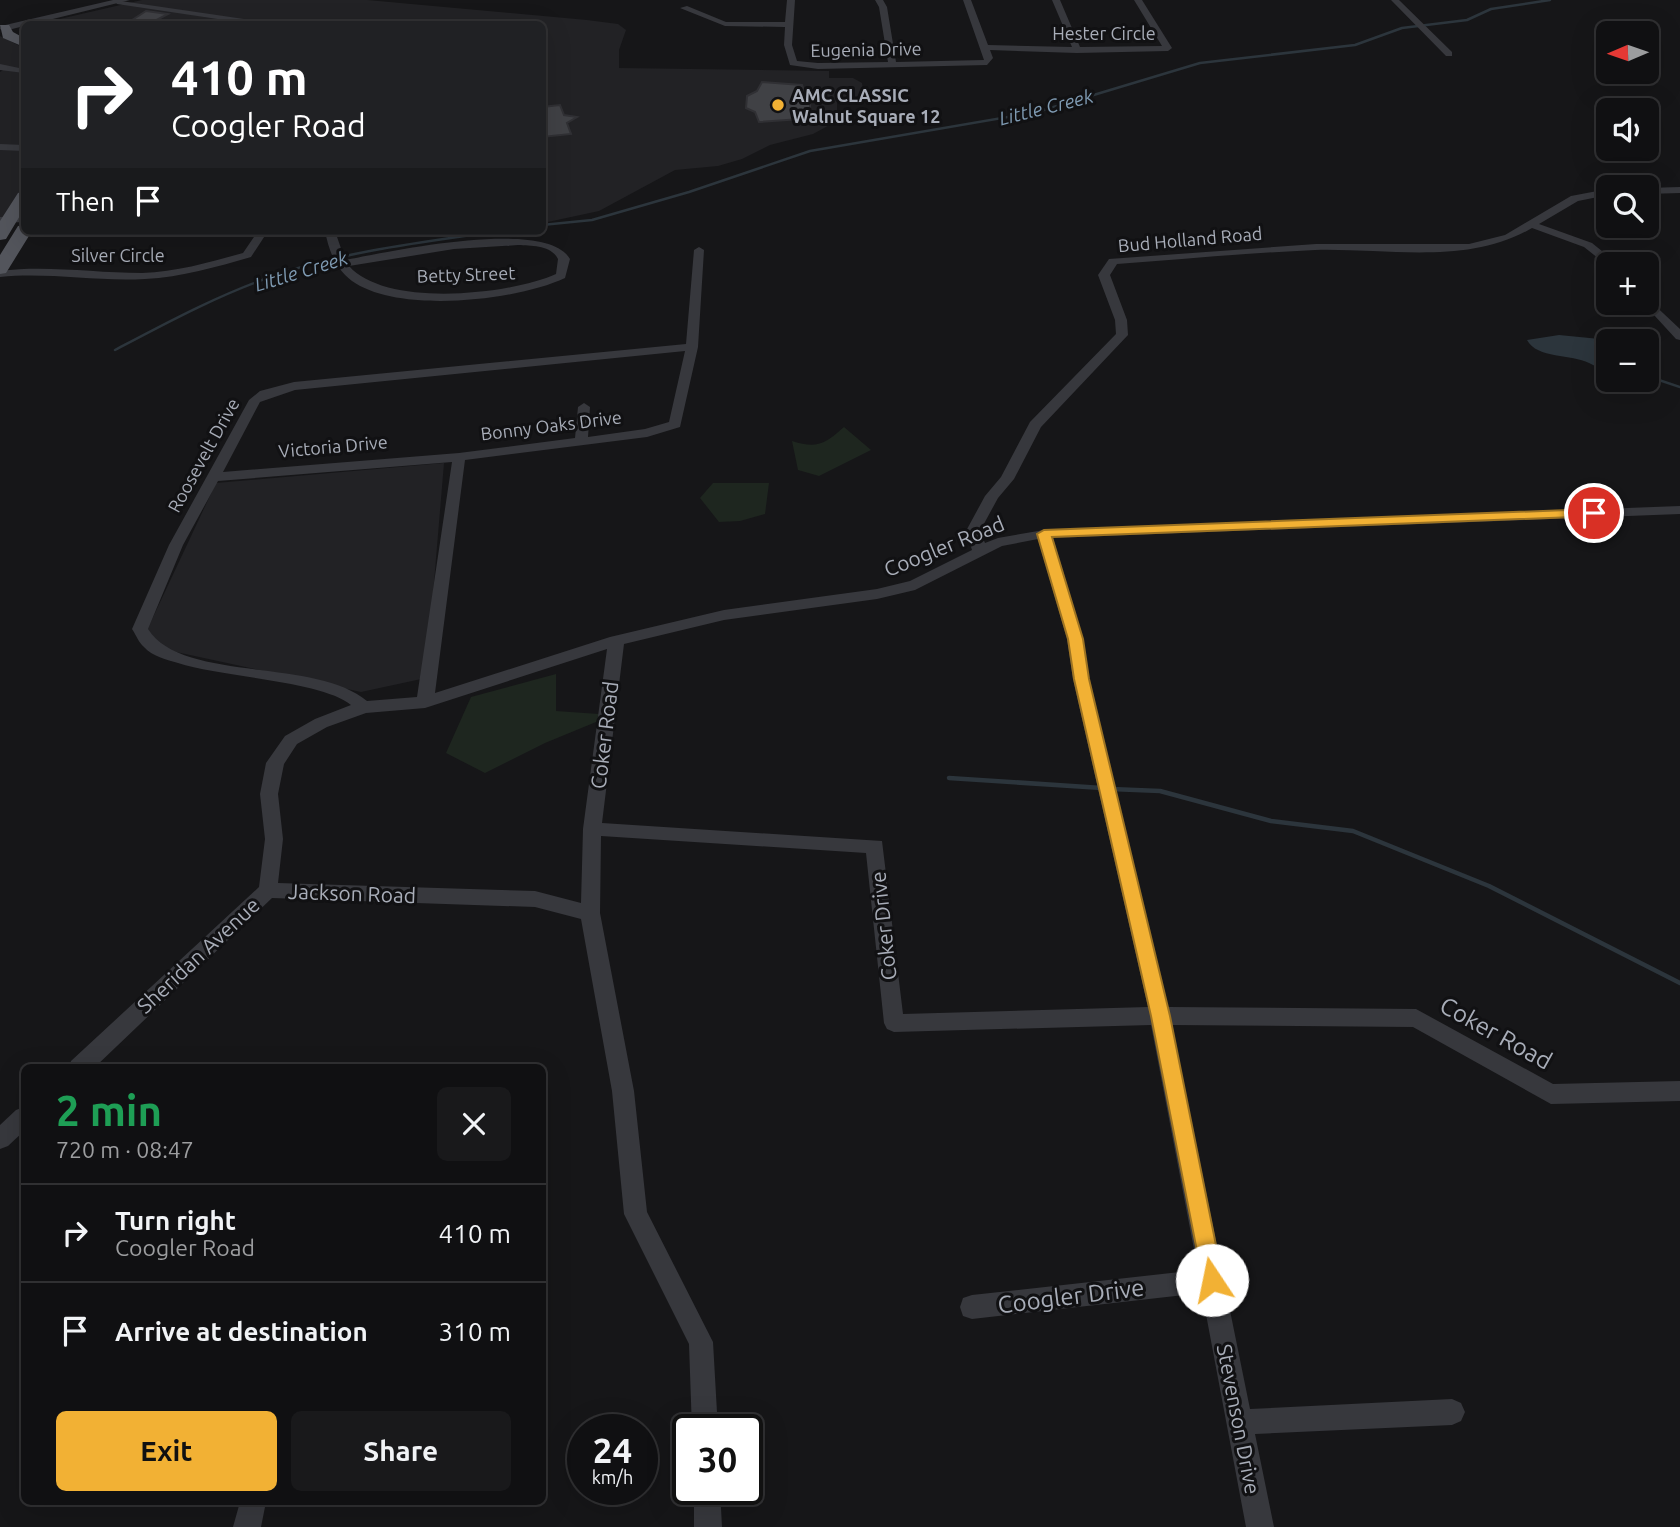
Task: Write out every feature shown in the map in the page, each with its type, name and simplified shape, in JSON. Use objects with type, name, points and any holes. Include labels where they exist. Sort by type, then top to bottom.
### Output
[{"type":"main road","points":[[2,27],[21,30]]},
{"type":"main road","points":[[2,27],[8,35],[21,42]]},
{"type":"main road","points":[[0,272],[21,205]]},
{"type":"main road","points":[[0,235],[15,222]]},
{"type":"street","name":"Eugenia Drive","points":[[791,0],[789,46],[793,63],[804,66],[987,62],[989,58],[983,47]]},
{"type":"street","points":[[879,0],[892,64]]},
{"type":"street","points":[[967,0],[983,47]]},
{"type":"street","points":[[1056,0],[1077,50]]},
{"type":"street","name":"Hester Circle","points":[[983,47],[1077,50],[1168,48],[1138,0]]},
{"type":"street","points":[[1395,0],[1449,54]]},
{"type":"street","points":[[29,21],[121,1],[245,21]]},
{"type":"street","points":[[684,8],[725,24],[791,25]]},
{"type":"street","points":[[2,27],[21,23]]},
{"type":"street","points":[[0,67],[21,70]]},
{"type":"street","points":[[0,147],[21,148]]},
{"type":"street","points":[[1659,191],[1680,190]]},
{"type":"street","name":"Bud Holland Road","points":[[980,551],[973,531],[992,496],[1007,479],[1035,425],[1122,335],[1124,326],[1107,292],[1104,275],[1113,261],[1316,247],[1469,247],[1509,237],[1575,198],[1596,194]]},
{"type":"street","points":[[1533,225],[1588,245],[1597,252]]},
{"type":"street","name":"Silver Circle","points":[[0,272],[143,276],[190,271],[247,255],[260,235]]},
{"type":"street","points":[[331,235],[334,252],[341,264]]},
{"type":"street","name":"Betty Street","points":[[537,242],[558,250],[564,259],[561,276],[544,286],[505,294],[388,292],[358,280],[341,264],[401,253],[497,243],[537,242]]},
{"type":"street","name":"Bonny Oaks Drive","points":[[425,702],[460,457],[647,433],[675,424],[691,347],[699,250]]},
{"type":"street","points":[[1659,314],[1680,336]]},
{"type":"street","name":"Roosevelt Drive","points":[[364,706],[343,691],[210,667],[152,648],[141,639],[140,629],[176,545],[255,400],[280,388],[691,347]]},
{"type":"street","points":[[581,441],[584,407]]},
{"type":"street","name":"Victoria Drive","points":[[211,477],[460,457]]},
{"type":"street","name":"Coogler Road","points":[[364,706],[425,702],[616,641],[724,615],[877,594],[915,584],[998,542],[1044,534],[1680,510]]},
{"type":"street","name":"Stevenson Drive","points":[[1044,534],[1075,639],[1081,679],[1160,1016],[1260,1527]]},
{"type":"street","name":"Coker Road","points":[[592,829],[616,641]]},
{"type":"street","name":"Sheridan Avenue","points":[[83,1064],[268,890],[274,839],[268,794],[275,763],[291,740],[321,723],[364,706]]},
{"type":"street","points":[[592,829],[590,913],[623,1091],[636,1214],[701,1342],[704,1414]]},
{"type":"street","name":"Coker Drive","points":[[592,829],[875,846],[894,1023],[1160,1016]]},
{"type":"street","name":"Jackson Road","points":[[268,890],[590,913]]},
{"type":"street","name":"Coker Road","points":[[1160,1016],[1416,1018],[1551,1094],[1680,1091]]},
{"type":"street","points":[[0,1139],[21,1120]]},
{"type":"street","name":"Coogler Drive","points":[[972,1307],[1212,1280]]},
{"type":"street","points":[[1240,1422],[1452,1412]]},
{"type":"street","points":[[247,1527],[252,1505]]},
{"type":"street","points":[[707,1505],[708,1527]]},
{"type":"shaded area","points":[[142,0],[367,0],[587,20],[618,24],[626,30],[619,50],[619,68],[829,71],[829,78],[853,78],[862,83],[864,96],[837,98],[837,121],[813,134],[770,145],[742,159],[718,166],[675,170],[599,211],[546,222],[546,21],[51,21]]},
{"type":"shaded area","points":[[0,36],[21,46],[21,191],[0,225],[0,72],[3,70],[0,69]]},
{"type":"shaded area","points":[[1559,335],[1596,339],[1596,367],[1582,360],[1539,350],[1527,340]]},
{"type":"shaded area","points":[[844,427],[871,450],[819,476],[798,470],[792,441],[814,445]]},
{"type":"shaded area","points":[[444,463],[426,678],[361,692],[167,650],[147,630],[216,483]]},
{"type":"shaded area","points":[[713,483],[769,483],[765,514],[740,521],[719,522],[700,498]]},
{"type":"shaded area","points":[[556,674],[556,711],[613,715],[545,743],[485,773],[446,753],[471,697]]},
{"type":"building","points":[[146,11],[168,14],[155,21],[131,21]]},
{"type":"building","name":"AMC CLASSIC Walnut Square 12","points":[[762,82],[802,85],[805,94],[810,94],[810,108],[805,108],[801,119],[759,122],[755,112],[746,108],[747,96],[757,91]]},
{"type":"building","points":[[560,105],[564,115],[577,117],[567,123],[571,134],[546,137],[546,107]]},
{"type":"waterway","name":"Little Creek","points":[[546,225],[592,220],[689,192],[810,151],[1037,112],[1200,63],[1355,45],[1402,28],[1467,20],[1491,9],[1550,0]]},
{"type":"waterway","name":"Little Creek","points":[[115,350],[216,299],[279,274],[361,253],[471,235]]},
{"type":"waterway","points":[[1659,380],[1680,387]]},
{"type":"waterway","points":[[949,778],[1102,788]]},
{"type":"waterway","points":[[1111,789],[1160,791],[1271,821],[1353,831],[1489,886],[1680,983]]},
{"type":"place","name":"AMC CLASSIC Walnut Square 12","points":[[778,105]]},
{"type":"route","points":[[1212,1280],[1160,1016],[1081,679],[1075,639],[1044,534],[1594,513]]}]
